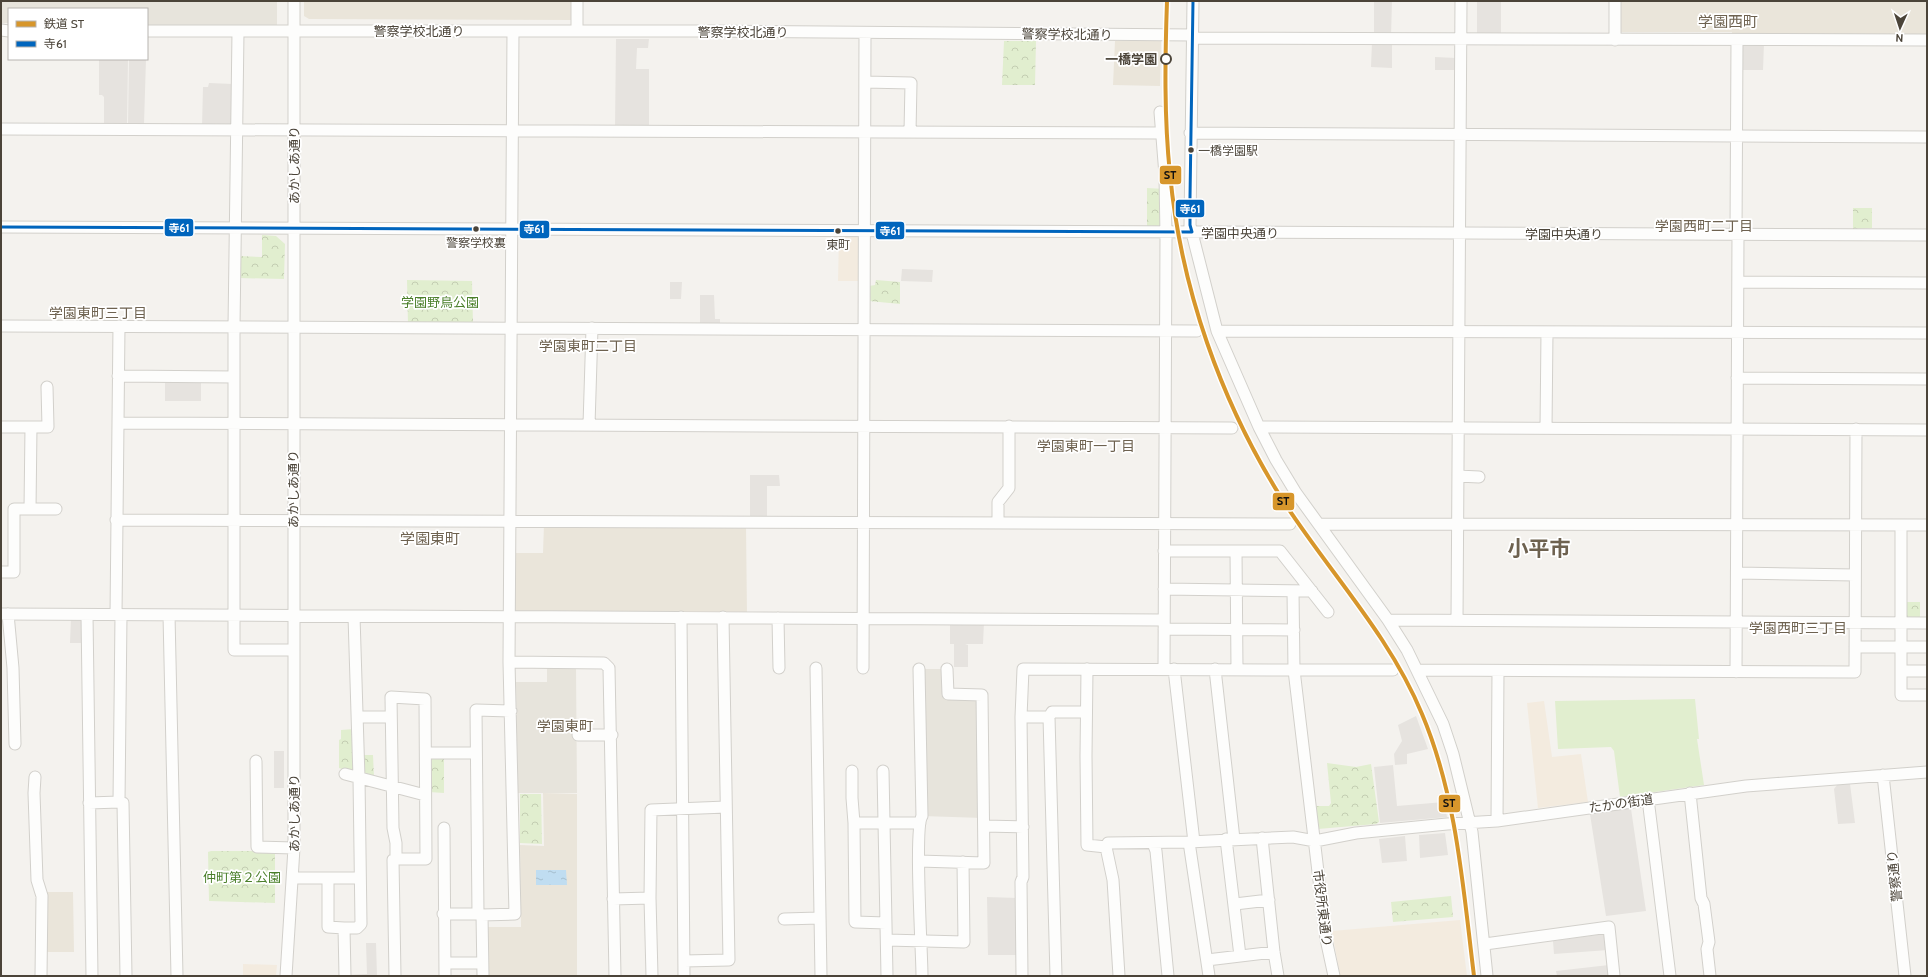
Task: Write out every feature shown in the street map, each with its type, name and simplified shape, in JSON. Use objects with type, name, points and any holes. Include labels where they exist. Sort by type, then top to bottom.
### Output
[{"type":"street","name":"あかしあ通り","points":[[286,976],[294,848],[294,1]]},
{"type":"street","points":[[577,31],[578,1]]},
{"type":"street","points":[[1193,1],[1190,134],[1190,225],[1218,331],[1259,427],[1296,492],[1388,620],[1417,670],[1443,724],[1454,754],[1472,832],[1485,944],[1487,976]]},
{"type":"street","points":[[1457,620],[1461,1]]},
{"type":"street","points":[[1615,40],[1616,1]]},
{"type":"street","name":"警察学校北通り","points":[[148,31],[577,31],[1461,39],[1927,40]]},
{"type":"street","points":[[443,914],[515,914],[509,662],[513,31]]},
{"type":"street","points":[[238,32],[237,228],[234,327],[234,650],[294,650]]},
{"type":"street","points":[[863,668],[865,33]]},
{"type":"street","points":[[1736,672],[1738,429],[1737,40]]},
{"type":"street","points":[[865,82],[911,83],[910,132]]},
{"type":"street","points":[[1160,112],[1165,175],[1166,331],[1164,427],[1164,624],[1209,976]]},
{"type":"street","points":[[1,129],[1161,133]]},
{"type":"street","points":[[1190,134],[1927,136]]},
{"type":"street","name":"学園中央通り","points":[[1,227],[1927,235]]},
{"type":"street","points":[[1738,282],[1927,283]]},
{"type":"street","points":[[1,326],[1197,331]]},
{"type":"street","points":[[119,326],[116,520],[119,615],[119,802]]},
{"type":"street","points":[[589,425],[592,328]]},
{"type":"street","points":[[1218,331],[1927,333]]},
{"type":"street","points":[[1546,428],[1547,332]]},
{"type":"street","points":[[118,376],[234,377]]},
{"type":"street","points":[[1737,378],[1927,379]]},
{"type":"street","points":[[1,426],[48,427],[47,387]]},
{"type":"street","points":[[118,423],[1232,428]]},
{"type":"street","points":[[998,523],[998,502],[1009,488],[1009,426]]},
{"type":"street","points":[[30,509],[31,427]]},
{"type":"street","points":[[1259,427],[1927,430]]},
{"type":"street","points":[[1417,670],[1855,672],[1856,429]]},
{"type":"street","points":[[1458,476],[1479,477]]},
{"type":"street","points":[[1,572],[14,572],[14,509],[56,509]]},
{"type":"street","points":[[116,520],[234,519],[1290,524]]},
{"type":"street","points":[[1319,524],[1927,525]]},
{"type":"street","points":[[1902,525],[1901,695],[1927,695]]},
{"type":"street","points":[[1164,551],[1280,551],[1328,612]]},
{"type":"street","points":[[1236,551],[1237,670]]},
{"type":"street","points":[[1737,573],[1855,575]]},
{"type":"street","points":[[1164,589],[1312,591]]},
{"type":"street","name":"市役所東通り","points":[[1293,591],[1294,670],[1326,939],[1334,976]]},
{"type":"street","points":[[15,743],[13,668],[4,614],[723,617],[1164,624],[1237,629],[1294,630]]},
{"type":"street","points":[[87,615],[92,976]]},
{"type":"street","points":[[169,615],[176,976]]},
{"type":"street","points":[[328,878],[328,927],[357,928],[361,924],[360,778],[354,616]]},
{"type":"street","points":[[681,617],[684,976]]},
{"type":"street","points":[[684,961],[729,960],[723,617]]},
{"type":"street","points":[[778,618],[779,668]]},
{"type":"street","points":[[1388,620],[1927,623]]},
{"type":"street","points":[[1855,647],[1927,647]]},
{"type":"street","points":[[509,662],[604,663],[609,668],[612,735],[615,976]]},
{"type":"street","points":[[816,668],[821,976]]},
{"type":"street","points":[[919,669],[922,816],[920,823],[919,861],[922,976]]},
{"type":"street","points":[[919,861],[984,863],[982,695],[948,694],[947,669]]},
{"type":"street","points":[[1022,976],[1023,827],[1021,717],[1023,669],[1393,670]]},
{"type":"street","points":[[1087,669],[1087,845],[1106,847],[1113,880],[1119,976]]},
{"type":"street","points":[[1215,669],[1240,956]]},
{"type":"street","points":[[1497,821],[1498,671]]},
{"type":"street","points":[[1901,671],[1927,671]]},
{"type":"street","points":[[395,976],[394,860],[396,859],[396,843],[393,828],[391,697],[425,698],[426,858]]},
{"type":"street","points":[[482,976],[476,710],[511,710]]},
{"type":"street","points":[[1056,976],[1049,717],[1052,712],[1086,712]]},
{"type":"street","points":[[358,717],[391,717]]},
{"type":"street","points":[[1021,717],[1049,717]]},
{"type":"street","points":[[578,735],[612,735]]},
{"type":"street","points":[[426,754],[476,753]]},
{"type":"street","points":[[256,761],[257,847],[294,848]]},
{"type":"street","points":[[852,771],[855,922],[886,923]]},
{"type":"street","points":[[884,771],[888,976]]},
{"type":"street","name":"たかの街道","points":[[1106,847],[1108,843],[1191,842],[1293,837],[1315,840],[1356,833],[1447,824],[1497,821],[1759,784],[1927,772]]},
{"type":"street","points":[[345,774],[425,795]]},
{"type":"street","name":"警察通り","points":[[1883,775],[1906,976]]},
{"type":"street","points":[[35,777],[34,793],[37,880],[42,896],[41,976]]},
{"type":"street","points":[[1690,793],[1701,898],[1704,904],[1709,942],[1707,949],[1710,976]]},
{"type":"street","points":[[1648,799],[1670,976]]},
{"type":"street","points":[[89,803],[123,803],[126,976]]},
{"type":"street","points":[[652,976],[650,898],[651,810],[726,807]]},
{"type":"street","points":[[854,822],[920,823]]},
{"type":"street","points":[[984,826],[1023,827]]},
{"type":"street","points":[[444,828],[443,914],[445,976]]},
{"type":"street","points":[[1262,838],[1274,952],[1278,976]]},
{"type":"street","points":[[1153,843],[1156,851],[1168,976]]},
{"type":"street","points":[[396,859],[444,859]]},
{"type":"street","points":[[887,940],[964,942],[963,862]]},
{"type":"street","points":[[293,878],[360,878]]},
{"type":"street","points":[[613,899],[650,898]]},
{"type":"street","points":[[1235,904],[1269,900]]},
{"type":"street","points":[[784,919],[819,918]]},
{"type":"street","points":[[344,928],[345,976]]},
{"type":"street","points":[[1485,944],[1609,928],[1614,976]]},
{"type":"street","points":[[1207,960],[1274,952]]},
{"type":"street","points":[[445,963],[482,963]]},
{"type":"shaded area","points":[[1,1],[277,1],[277,27],[148,25],[148,8],[8,8],[8,23],[1,23]]},
{"type":"shaded area","points":[[304,1],[573,1],[573,20],[309,19],[304,16]]},
{"type":"shaded area","points":[[1374,1],[1392,1],[1391,36],[1374,36]]},
{"type":"shaded area","points":[[1477,1],[1501,1],[1501,36],[1477,36]]},
{"type":"shaded area","points":[[1621,1],[1927,1],[1927,36],[1732,35],[1732,32],[1620,32]]},
{"type":"shaded area","points":[[616,39],[649,39],[648,48],[637,48],[636,69],[649,69],[649,129],[615,128]]},
{"type":"shaded area","points":[[1115,41],[1161,41],[1160,86],[1113,85]]},
{"type":"shaded area","points":[[1372,42],[1392,42],[1392,68],[1371,67]]},
{"type":"shaded area","points":[[1743,43],[1764,43],[1763,70],[1743,70]]},
{"type":"shaded area","points":[[1435,57],[1456,58],[1455,70],[1435,70]]},
{"type":"shaded area","points":[[99,60],[128,60],[127,126],[104,126],[104,97],[99,95]]},
{"type":"shaded area","points":[[129,60],[146,60],[144,124],[128,125]]},
{"type":"shaded area","points":[[209,83],[233,84],[233,127],[202,127],[203,87],[208,87]]},
{"type":"shaded area","points":[[839,237],[861,237],[861,281],[838,281]]},
{"type":"shaded area","points":[[902,269],[933,270],[932,282],[901,281]]},
{"type":"shaded area","points":[[670,282],[682,282],[681,299],[670,299]]},
{"type":"shaded area","points":[[700,295],[714,295],[715,319],[720,319],[720,325],[700,325]]},
{"type":"shaded area","points":[[201,379],[201,401],[165,401],[165,380]]},
{"type":"shaded area","points":[[750,475],[779,475],[780,486],[767,486],[767,517],[750,517]]},
{"type":"shaded area","points":[[544,524],[746,526],[747,615],[514,613],[515,553],[543,553]]},
{"type":"shaded area","points":[[71,618],[82,619],[84,643],[70,643]]},
{"type":"shaded area","points":[[950,622],[984,622],[983,644],[965,644],[968,645],[968,667],[954,667],[954,644],[950,644]]},
{"type":"shaded area","points":[[547,667],[576,667],[577,793],[518,793],[516,682],[547,682]]},
{"type":"shaded area","points":[[919,669],[947,669],[948,694],[982,695],[983,818],[922,816]]},
{"type":"shaded area","points":[[1544,701],[1552,757],[1581,754],[1588,802],[1538,808],[1527,703]]},
{"type":"shaded area","points":[[1416,716],[1428,749],[1407,754],[1407,764],[1395,765],[1394,754],[1402,741],[1398,725]]},
{"type":"shaded area","points":[[274,751],[284,751],[284,788],[274,788]]},
{"type":"shaded area","points":[[1393,765],[1397,806],[1444,802],[1447,817],[1380,823],[1374,767]]},
{"type":"shaded area","points":[[1850,784],[1855,823],[1838,824],[1834,789],[1837,785]]},
{"type":"shaded area","points":[[543,793],[577,794],[577,976],[486,976],[486,927],[521,927],[520,845],[544,846]]},
{"type":"shaded area","points":[[1630,802],[1646,911],[1606,916],[1589,808]]},
{"type":"shaded area","points":[[1445,833],[1448,855],[1420,858],[1419,835]]},
{"type":"shaded area","points":[[1405,836],[1407,861],[1382,863],[1379,839]]},
{"type":"shaded area","points":[[46,892],[73,892],[74,952],[45,952]]},
{"type":"shaded area","points":[[987,897],[1018,898],[1019,955],[988,955]]},
{"type":"shaded area","points":[[1460,920],[1467,976],[1340,976],[1332,931]]},
{"type":"shaded area","points":[[1604,934],[1608,950],[1554,954],[1553,941]]},
{"type":"shaded area","points":[[366,943],[376,943],[377,976],[347,976],[367,974]]},
{"type":"shaded area","points":[[243,964],[277,965],[276,976],[243,976]]},
{"type":"shaded area","points":[[1609,965],[1610,976],[1557,976],[1556,971]]},
{"type":"green space","points":[[1004,41],[1036,41],[1035,85],[1002,85]]},
{"type":"green space","points":[[1147,188],[1165,189],[1165,228],[1147,228]]},
{"type":"green space","points":[[1853,208],[1872,208],[1872,228],[1853,229]]},
{"type":"green space","points":[[262,235],[276,236],[285,244],[284,279],[238,278],[239,256],[262,257]]},
{"type":"green space","name":"学園野鳥公園","points":[[407,280],[472,281],[473,325],[408,325]]},
{"type":"green space","points":[[876,280],[900,282],[900,304],[869,301],[869,286],[875,285]]},
{"type":"green space","points":[[1904,602],[1920,602],[1920,619],[1904,619]]},
{"type":"green space","points":[[1695,699],[1699,739],[1697,739],[1704,785],[1620,797],[1614,751],[1611,747],[1558,749],[1555,701]]},
{"type":"green space","points":[[354,729],[355,769],[352,772],[339,768],[339,740],[341,739],[341,730]]},
{"type":"green space","points":[[361,755],[373,755],[374,777],[363,775]]},
{"type":"green space","points":[[432,756],[444,756],[444,793],[429,792],[428,760]]},
{"type":"green space","points":[[1327,763],[1356,767],[1371,764],[1379,822],[1376,824],[1318,829],[1312,806],[1329,806],[1331,803]]},
{"type":"green space","points":[[520,794],[541,794],[542,844],[520,843]]},
{"type":"green space","name":"仲町第２公園","points":[[275,851],[275,903],[209,901],[208,852]]},
{"type":"green space","points":[[1451,896],[1453,917],[1393,922],[1391,902]]},
{"type":"water","points":[[536,870],[566,870],[567,885],[536,885]]},
{"type":"rail line","name":"ST","points":[[1167,1],[1166,88],[1170,174],[1175,217],[1194,302],[1207,343],[1223,384],[1240,423],[1260,462],[1300,526],[1357,604],[1393,657],[1422,714],[1434,745],[1451,810],[1462,876],[1474,976]]},
{"type":"transit line","name":"寺61","points":[[1,227],[1192,232],[1190,225],[1190,197],[1193,1]]},
{"type":"place","name":"一橋学園","points":[[1166,59]]},
{"type":"place","name":"一橋学園駅","points":[[1191,150]]},
{"type":"place","name":"警察学校裏","points":[[476,229]]},
{"type":"place","name":"東町","points":[[838,231]]},
{"type":"district","name":"学園西町","points":[[1728,22]]},
{"type":"district","name":"学園西町二丁目","points":[[1704,226]]},
{"type":"district","name":"学園東町三丁目","points":[[98,313]]},
{"type":"district","name":"学園東町二丁目","points":[[588,346]]},
{"type":"district","name":"学園東町一丁目","points":[[1086,446]]},
{"type":"district","name":"学園東町","points":[[430,539]]},
{"type":"district","name":"小平市","points":[[1539,549]]},
{"type":"district","name":"学園西町三丁目","points":[[1798,628]]},
{"type":"district","name":"学園東町","points":[[565,726]]}]
